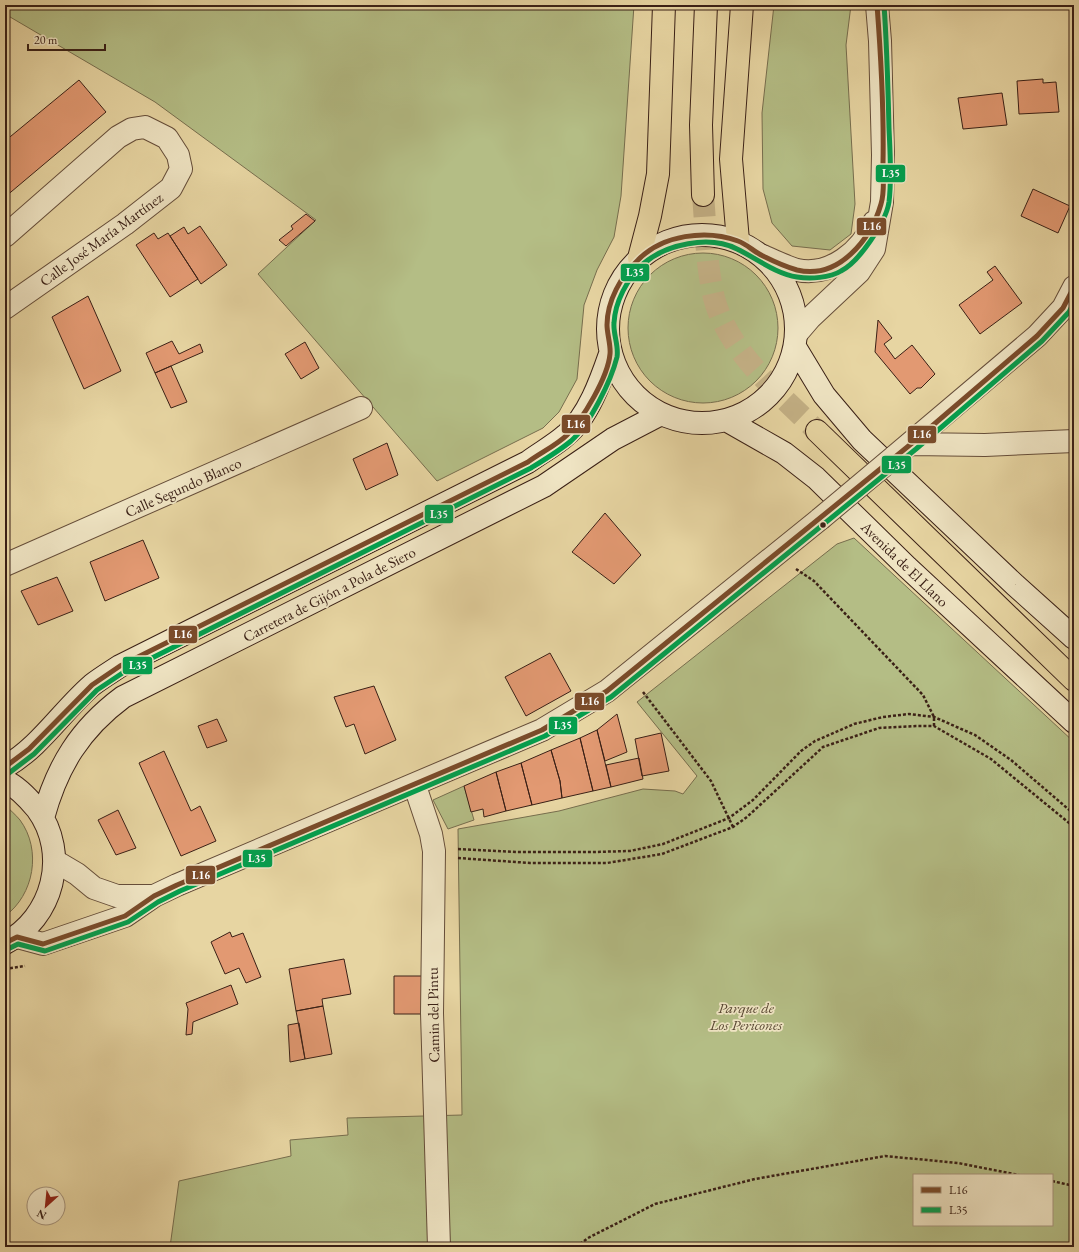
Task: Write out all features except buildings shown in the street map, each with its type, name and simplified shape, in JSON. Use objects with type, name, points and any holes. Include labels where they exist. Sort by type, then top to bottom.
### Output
[{"type":"highway","points":[[639,258],[650,216],[658,174],[664,5]]},
{"type":"highway","points":[[703,195],[701,125],[706,5]]},
{"type":"highway","points":[[738,241],[731,159],[742,5]]},
{"type":"highway","points":[[817,432],[1074,680]]},
{"type":"street","points":[[876,5],[880,64],[883,155],[882,202],[874,249],[859,272],[810,318],[797,339],[786,372],[771,394],[750,410],[726,420],[693,423],[661,414],[637,398],[619,374],[610,354],[607,322],[612,298],[623,276],[639,258],[669,240],[704,234],[738,241],[763,256],[798,270],[820,270],[838,264],[855,249],[871,229],[882,202]]},
{"type":"street","name":"Calle José María Martínez","points":[[5,236],[118,137],[132,129],[145,127],[167,138],[178,155],[180,169],[171,188],[125,224],[5,308]]},
{"type":"street","points":[[763,256],[782,278],[792,296],[797,313],[797,339],[824,395],[862,440],[1015,585],[1074,638]]},
{"type":"street","points":[[11,940],[43,944],[125,916],[154,896],[415,786],[542,730],[607,690],[629,674],[911,444],[1037,336],[1063,308],[1074,287]]},
{"type":"street","name":"Carretera de Gijón a Pola de Siero","points":[[5,767],[17,760],[31,748],[92,685],[120,666],[528,462],[567,435],[585,411],[600,385],[610,354]]},
{"type":"street","name":"Calle Segundo Blanco","points":[[5,566],[361,408]]},
{"type":"street","name":"Carretera de Gijón a Pola de Siero","points":[[43,818],[50,792],[70,751],[103,711],[123,697],[544,486],[613,439],[661,414]]},
{"type":"street","name":"Avenida de El Llano","points":[[726,420],[784,453],[816,478],[913,572],[1074,722]]},
{"type":"street","points":[[911,444],[985,445],[1074,441]]},
{"type":"street","points":[[5,781],[12,784],[30,799],[43,818],[52,839],[55,861],[51,890],[37,916],[11,940]]},
{"type":"street","name":"Camin del Pintu","points":[[415,786],[431,834],[434,851],[432,1013],[439,1247]]},
{"type":"street","points":[[55,861],[77,874],[94,888],[117,896],[154,896]]},
{"type":"path","points":[[776,555],[814,581],[923,694],[934,717],[934,726]]},
{"type":"path","points":[[629,674],[711,781],[733,827]]},
{"type":"path","points":[[434,851],[448,848],[516,852],[630,852],[663,844],[729,818],[753,800],[801,751],[815,741],[854,724],[883,717],[909,714],[934,717],[975,735],[1011,760],[1074,814]]},
{"type":"path","points":[[434,851],[447,856],[462,858],[530,863],[607,863],[662,854],[733,827],[748,816],[823,747],[880,728],[934,726],[991,759],[1074,827]]},
{"type":"path","points":[[576,1247],[588,1238],[655,1204],[755,1179],[885,1156],[958,1163],[1014,1174]]},
{"type":"path","points":[[1053,1181],[1074,1186]]},
{"type":"green space","points":[[5,5],[634,5],[621,196],[614,237],[597,270],[584,305],[577,379],[559,412],[543,428],[437,481],[258,274],[316,220],[155,102],[5,14]]},
{"type":"green space","points":[[774,5],[851,5],[846,45],[855,204],[851,234],[830,250],[792,246],[772,223],[763,189],[762,113]]},
{"type":"green space","points":[[703,253],[725,256],[745,266],[756,275],[765,286],[775,306],[778,328],[775,350],[765,370],[756,381],[745,390],[725,400],[703,403],[681,400],[661,390],[650,381],[641,370],[631,350],[628,328],[631,306],[641,286],[650,275],[661,266],[681,256]]},
{"type":"green space","name":"Parque de Los Pericones","points":[[854,538],[1074,742],[1074,1247],[170,1247],[179,1181],[291,1156],[290,1140],[348,1135],[347,1118],[462,1115],[458,829],[559,811],[643,789],[675,791],[683,794],[697,776],[637,702],[837,544]]},
{"type":"green space","points":[[464,786],[474,820],[448,829],[433,800]]},
{"type":"green space","points":[[5,805],[20,820],[27,832],[33,858],[32,871],[23,896],[15,907],[5,916]]},
{"type":"tunnel","points":[[703,195],[709,273],[714,298],[721,318],[743,354],[756,370],[817,431]]},
{"type":"transit line","name":"L16","points":[[5,767],[29,749],[92,685],[120,666],[528,462],[563,439],[580,419],[594,397],[605,374],[610,354],[607,328],[609,307],[612,298],[621,281],[632,266],[648,252],[659,245],[672,240],[699,235],[726,237],[741,242],[775,262],[797,270],[812,271],[826,269],[839,263],[851,254],[870,230],[881,204],[883,194],[883,104],[877,5]]},
{"type":"transit line","name":"L35","points":[[9,773],[34,754],[97,690],[124,672],[531,468],[571,441],[585,424],[599,402],[614,367],[617,357],[614,323],[619,299],[637,270],[652,257],[663,251],[688,244],[701,242],[714,243],[737,249],[781,273],[808,278],[826,277],[841,271],[856,259],[871,241],[883,220],[889,202],[890,165],[887,51],[884,5]]},
{"type":"transit line","name":"L16","points":[[5,943],[17,937],[43,944],[125,916],[154,896],[177,885],[542,730],[607,691],[911,444],[1037,336],[1063,308],[1074,287]]},
{"type":"transit line","name":"L35","points":[[8,949],[18,944],[45,951],[128,922],[158,902],[180,891],[545,736],[611,697],[916,449],[1042,341],[1069,312],[1074,302]]}]
